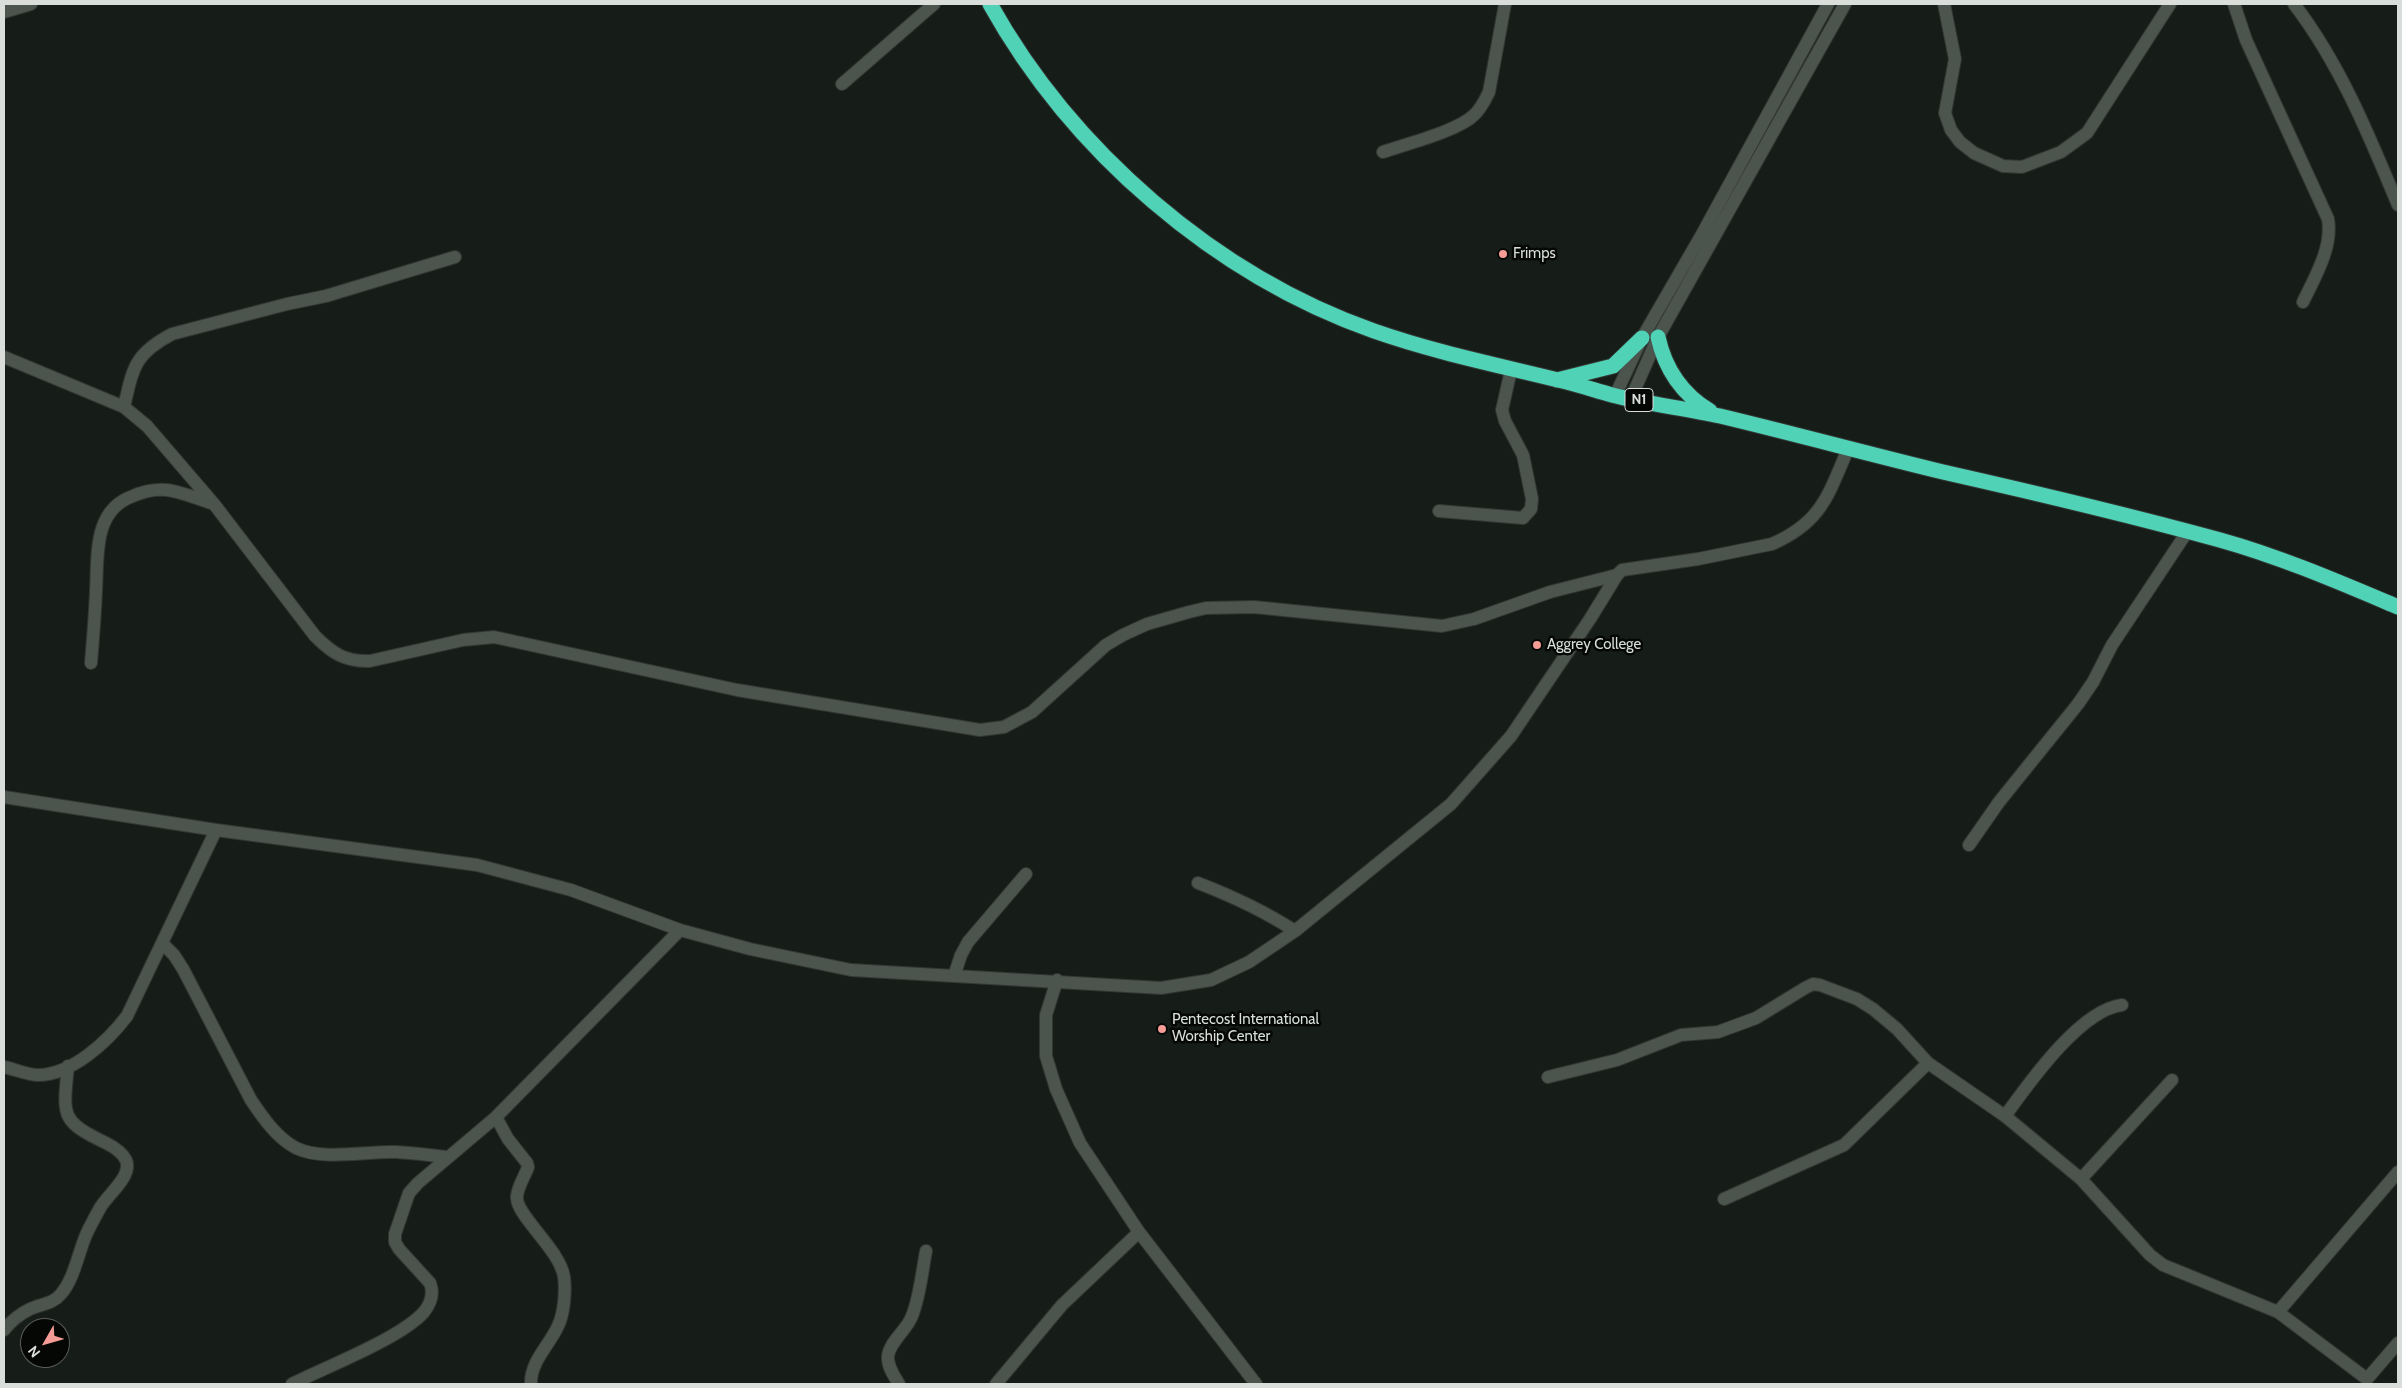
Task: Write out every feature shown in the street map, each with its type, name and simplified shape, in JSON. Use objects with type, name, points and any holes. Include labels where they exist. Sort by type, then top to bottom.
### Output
[{"type":"highway","name":"N1","points":[[990,4],[1021,53],[1074,124],[1102,154],[1170,215],[1222,254],[1295,297],[1372,330],[1511,370],[1615,396],[1720,416],[1848,449],[2108,510],[2222,540],[2275,558],[2398,607]]},
{"type":"highway","points":[[1658,337],[1662,357],[1682,388],[1696,402],[1720,416]]},
{"type":"highway","points":[[1557,380],[1613,366],[1642,338]]},
{"type":"street","points":[[4,12],[31,4]]},
{"type":"street","points":[[842,84],[934,4]]},
{"type":"street","points":[[1383,152],[1461,124],[1474,116],[1483,104],[1488,92],[1505,4]]},
{"type":"street","points":[[1615,396],[1642,338],[1701,236],[1828,4]]},
{"type":"street","points":[[1631,398],[1658,337],[1845,4]]},
{"type":"street","points":[[1944,4],[1955,59],[1946,113],[1951,130],[1960,142],[1974,153],[2003,166],[2022,167],[2061,152],[2087,133],[2170,4]]},
{"type":"street","points":[[2234,4],[2246,40],[2328,219],[2330,235],[2316,275],[2303,302]]},
{"type":"street","points":[[2294,4],[2318,37],[2348,91],[2398,205]]},
{"type":"street","points":[[124,407],[134,367],[142,354],[156,342],[172,334],[287,304],[326,296],[455,258]]},
{"type":"street","points":[[4,357],[124,407],[147,426],[214,504],[315,636],[331,652],[345,659],[355,662],[370,661],[454,642],[494,637],[737,690],[980,730],[1004,727],[1032,712],[1106,645],[1117,638],[1147,624],[1206,608],[1254,607],[1442,626],[1474,619],[1550,592],[1617,574],[1627,568],[1698,559],[1772,544],[1805,525],[1821,509],[1830,494],[1848,449]]},
{"type":"street","points":[[1439,511],[1522,518],[1531,509],[1532,499],[1523,455],[1505,421],[1502,410],[1511,370]]},
{"type":"street","points":[[91,663],[95,611],[96,553],[102,527],[111,508],[126,498],[147,491],[168,490],[214,504]]},
{"type":"street","points":[[1970,845],[1999,802],[2078,704],[2093,682],[2112,645],[2187,532]]},
{"type":"street","points":[[4,797],[216,830],[477,865],[571,890],[680,930],[824,966],[851,970],[1057,980],[1161,988],[1210,980],[1249,962],[1294,931],[1437,817],[1511,736],[1586,626],[1617,574]]},
{"type":"street","points":[[4,1067],[38,1075],[68,1066],[102,1044],[127,1016],[216,830]]},
{"type":"street","points":[[954,976],[961,955],[968,942],[1026,874]]},
{"type":"street","points":[[1198,883],[1225,893],[1271,915],[1294,931]]},
{"type":"street","points":[[292,1384],[398,1333],[419,1316],[429,1304],[433,1290],[430,1283],[399,1248],[396,1242],[396,1234],[409,1193],[446,1157],[496,1117],[680,930]]},
{"type":"street","points":[[162,943],[174,955],[183,969],[252,1100],[264,1119],[296,1148],[323,1154],[399,1152],[446,1157]]},
{"type":"street","points":[[1057,980],[1044,1028],[1046,1056],[1056,1089],[1080,1143],[1139,1232],[1256,1384]]},
{"type":"street","points":[[1548,1077],[1623,1058],[1681,1035],[1718,1032],[1756,1018],[1794,993],[1813,984],[1838,991],[1873,1009],[1897,1029],[1928,1063],[2005,1116],[2081,1179],[2150,1255],[2163,1265],[2278,1312],[2368,1382],[2398,1343]]},
{"type":"street","points":[[2005,1116],[2054,1052],[2108,1006],[2122,1005]]},
{"type":"street","points":[[1724,1200],[1844,1145],[1928,1063]]},
{"type":"street","points":[[4,1330],[15,1318],[31,1309],[54,1301],[61,1294],[104,1199],[126,1173],[128,1167],[126,1159],[118,1150],[80,1130],[72,1124],[66,1114],[64,1102],[68,1066]]},
{"type":"street","points":[[2081,1179],[2172,1080]]},
{"type":"street","points":[[496,1117],[508,1139],[527,1163],[528,1167],[517,1196],[517,1203],[526,1218],[556,1254],[565,1279],[562,1315],[554,1334],[535,1364],[531,1374],[531,1384]]},
{"type":"street","points":[[2278,1312],[2398,1172]]},
{"type":"street","points":[[996,1384],[1062,1305],[1139,1232]]},
{"type":"street","points":[[899,1384],[888,1365],[889,1351],[911,1319],[915,1308],[926,1251]]},
{"type":"place","name":"Frimps","points":[[1503,254]]},
{"type":"place","name":"Aggrey College","points":[[1537,645]]},
{"type":"place","name":"Pentecost International Worship Center","points":[[1162,1029]]}]
